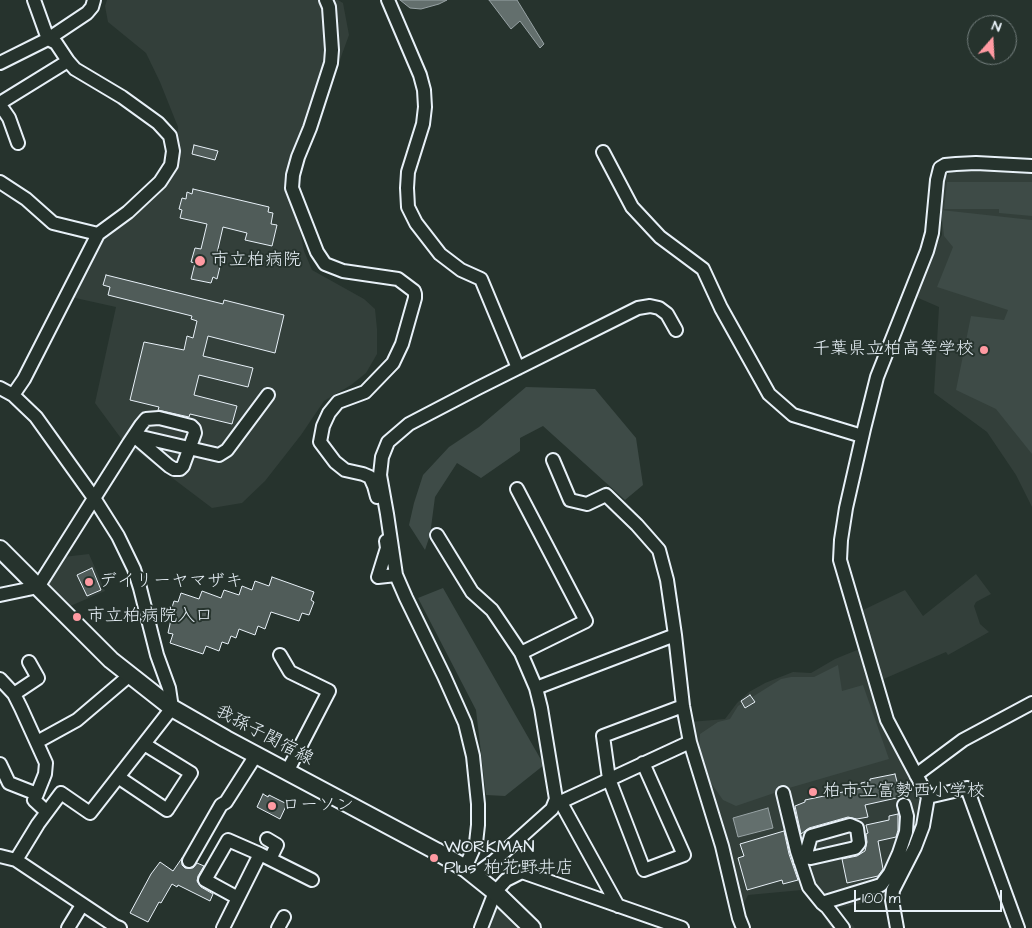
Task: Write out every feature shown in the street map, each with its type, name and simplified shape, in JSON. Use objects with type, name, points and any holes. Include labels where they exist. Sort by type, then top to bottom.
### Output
[{"type":"main road","name":"我孫子関宿線","points":[[0,549],[93,643],[172,708],[226,739],[436,851],[470,872],[496,892],[532,928]]},
{"type":"street","points":[[13,395],[24,378],[98,234],[128,212],[160,182],[171,165],[172,151],[170,136],[158,122],[122,97],[75,69],[68,62],[56,43],[48,39],[34,0]]},
{"type":"street","points":[[0,63],[48,39],[87,13],[92,7],[94,0]]},
{"type":"street","points":[[326,0],[329,7],[332,50],[330,63],[310,128],[298,157],[292,188],[317,252],[325,264],[343,271],[398,279],[414,291],[415,298],[402,344],[393,363],[366,392],[338,402],[329,413],[323,426],[320,442],[335,462],[345,470],[370,477],[374,486],[387,548],[378,577],[396,575]]},
{"type":"street","points":[[388,0],[420,75],[424,90],[423,124],[408,172],[408,207],[416,222],[440,254],[461,270],[481,279],[518,368]]},
{"type":"street","points":[[18,143],[9,118],[0,104],[68,62]]},
{"type":"street","points":[[603,152],[632,207],[660,237],[703,270],[721,308],[769,394],[793,415],[862,436]]},
{"type":"street","points":[[897,928],[892,900],[893,890],[915,847],[923,826],[928,797],[887,720],[840,560],[846,508],[877,377],[932,234],[937,180],[940,168],[945,165],[976,163],[1032,166]]},
{"type":"street","points":[[0,183],[26,199],[53,223],[98,234]]},
{"type":"street","points":[[470,872],[478,825],[478,804],[473,756],[465,723],[396,575],[380,475],[382,457],[388,442],[409,424],[638,308],[650,306],[659,308],[667,314],[676,330]]},
{"type":"street","points":[[0,388],[13,395],[36,417],[94,498],[118,536],[134,569],[140,588],[169,688],[172,708],[90,813],[61,793],[16,860]]},
{"type":"street","points":[[134,436],[219,455],[232,444],[268,395]]},
{"type":"street","points":[[0,595],[38,587],[134,436],[146,420],[159,418],[190,426],[194,429],[195,433],[183,466],[180,469],[174,469],[134,436]]},
{"type":"street","points":[[553,460],[570,500],[587,504],[606,496],[637,525],[659,550],[667,580],[683,706],[690,742],[722,846],[743,928]]},
{"type":"street","points":[[517,489],[586,621],[521,654]]},
{"type":"street","points":[[437,535],[472,592],[492,610],[521,654],[536,688],[541,708],[557,803],[618,906]]},
{"type":"street","points":[[536,688],[675,634]]},
{"type":"street","points":[[280,655],[290,672],[329,691],[287,772]]},
{"type":"street","points":[[14,694],[38,678],[29,662]]},
{"type":"street","points":[[37,742],[77,720],[130,675]]},
{"type":"street","points":[[0,679],[14,694],[46,763],[45,774],[34,800],[47,812]]},
{"type":"street","points":[[916,775],[963,740],[1032,703]]},
{"type":"street","points":[[643,763],[684,855],[644,870],[609,779],[603,736],[683,706]]},
{"type":"street","points":[[470,872],[501,854],[557,803],[690,742]]},
{"type":"street","points":[[118,777],[167,810],[191,773],[144,744]]},
{"type":"street","points":[[189,861],[222,805],[226,802],[256,755]]},
{"type":"street","points":[[0,765],[8,783],[37,794]]},
{"type":"street","points":[[928,797],[967,788],[1018,928]]},
{"type":"street","points":[[783,793],[803,859],[808,888],[827,907],[843,928]]},
{"type":"street","points":[[822,903],[881,885],[890,873],[906,832],[907,816],[904,805]]},
{"type":"street","points":[[223,928],[238,898],[265,856],[277,845],[267,839]]},
{"type":"street","points":[[238,898],[206,880],[228,840],[312,880]]},
{"type":"street","points":[[0,856],[16,860],[117,927]]},
{"type":"street","points":[[481,928],[496,892],[506,880],[522,872],[682,928]]},
{"type":"street","points":[[68,928],[82,905]]},
{"type":"shaded area","name":"市立柏病院","points":[[107,0],[338,0],[343,3],[349,35],[319,108],[293,150],[292,191],[304,251],[312,270],[364,299],[375,309],[377,354],[366,373],[351,385],[324,401],[301,435],[265,481],[242,503],[212,508],[138,452],[134,451],[102,501],[93,486],[123,441],[95,403],[116,307],[71,297],[103,238],[157,196],[167,181],[176,156],[178,127],[146,53],[108,22],[105,6]]},
{"type":"shaded area","points":[[400,0],[447,0],[421,9],[410,8]]},
{"type":"shaded area","points":[[489,0],[517,0],[544,44],[540,48],[520,21],[511,29]]},
{"type":"shaded area","name":"千葉県立柏高等学校","points":[[987,168],[1032,171],[1032,507],[1016,475],[987,432],[934,393],[939,307],[916,297],[934,248],[942,235],[941,181],[954,169]]},
{"type":"shaded area","points":[[947,182],[1032,182],[1032,216],[999,213],[999,209],[944,209]]},
{"type":"shaded area","points":[[941,210],[1032,220],[1032,454],[996,409],[956,390],[971,316],[1004,320],[1008,310],[937,287],[953,247],[944,236]]},
{"type":"shaded area","points":[[526,387],[595,389],[636,438],[643,485],[625,500],[543,426],[520,438],[520,451],[481,478],[457,463],[435,497],[430,535],[425,550],[409,525],[423,475],[449,447],[479,427]]},
{"type":"shaded area","points":[[89,554],[105,591],[68,607],[50,590],[50,578],[63,557]]},
{"type":"shaded area","points":[[976,574],[991,594],[976,602],[974,606],[980,624],[989,632],[948,655],[946,652],[879,681],[861,611],[905,590],[923,616]]},
{"type":"shaded area","points":[[443,588],[544,765],[505,796],[486,795],[476,710],[418,598]]},
{"type":"shaded area","name":"柏市立富勢西小学校","points":[[862,648],[877,710],[891,742],[922,796],[916,833],[886,899],[836,908],[855,928],[831,928],[816,905],[802,890],[748,895],[742,907],[690,722],[725,719],[737,703],[749,692],[765,683],[793,672],[811,673],[835,659]]},
{"type":"shaded area","points":[[838,665],[842,691],[863,685],[889,759],[789,788],[736,806],[723,800],[709,780],[699,753],[700,734],[718,722],[730,719],[738,706],[781,679],[814,677]]},
{"type":"shaded area","points":[[768,808],[773,828],[738,837],[733,818]]},
{"type":"shaded area","points":[[496,903],[522,928],[485,928]]},
{"type":"building","points":[[194,145],[218,151],[215,160],[192,154]]},
{"type":"building","points":[[193,189],[269,207],[268,212],[273,213],[271,224],[277,225],[272,246],[245,240],[247,233],[223,227],[217,253],[223,254],[217,279],[213,277],[211,283],[191,279],[195,263],[191,262],[195,248],[201,249],[207,224],[180,218],[182,210],[179,209],[182,198],[186,199],[187,192],[192,194]]},
{"type":"building","points":[[106,275],[223,304],[224,300],[284,315],[275,353],[208,336],[203,356],[253,368],[248,387],[199,375],[194,395],[237,406],[232,424],[190,414],[189,417],[158,410],[159,407],[130,400],[144,342],[184,350],[187,336],[193,338],[197,321],[191,319],[192,316],[108,295],[110,287],[103,285]]},
{"type":"building","name":"デイリーヤマザキ","points":[[92,568],[101,590],[87,596],[77,575]]},
{"type":"building","points":[[272,577],[314,592],[311,600],[314,602],[309,615],[302,613],[299,621],[271,612],[265,629],[258,626],[255,635],[239,629],[236,638],[231,636],[228,644],[222,642],[219,651],[206,646],[203,654],[170,643],[173,634],[168,633],[172,615],[170,614],[174,601],[178,602],[181,593],[199,599],[202,591],[221,598],[224,590],[239,595],[242,586],[252,590],[255,581],[269,586]]},
{"type":"building","points":[[750,695],[755,702],[745,708],[741,701]]},
{"type":"building","points":[[895,774],[901,797],[865,805],[868,817],[857,819],[848,817],[809,828],[801,834],[795,806],[805,802],[805,800],[862,788],[861,783],[870,781],[870,779]]},
{"type":"building","name":"ローソン","points":[[263,794],[287,804],[280,819],[257,807]]},
{"type":"building","points":[[898,814],[896,837],[878,841],[883,869],[878,876],[847,883],[842,859],[857,856],[865,851],[866,834],[868,833],[866,825],[889,820],[889,816]]},
{"type":"building","points":[[784,831],[789,854],[798,880],[783,884],[782,880],[747,890],[738,858],[744,856],[740,844]]},
{"type":"building","points":[[182,858],[182,865],[185,868],[193,868],[197,863],[204,866],[197,881],[201,887],[213,894],[210,901],[178,885],[177,887],[172,884],[148,922],[130,913],[151,874],[160,862],[173,871]]},
{"type":"place","name":"市立柏病院","points":[[200,261]]},
{"type":"place","name":"千葉県立柏高等学校","points":[[984,350]]},
{"type":"place","name":"デイリーヤマザキ","points":[[89,582]]},
{"type":"place","name":"市立柏病院入口","points":[[77,617]]},
{"type":"place","name":"柏市立富勢西小学校","points":[[813,792]]},
{"type":"place","name":"ローソン","points":[[272,806]]},
{"type":"place","name":"WORKMAN Plus 柏花野井店","points":[[434,858]]}]
